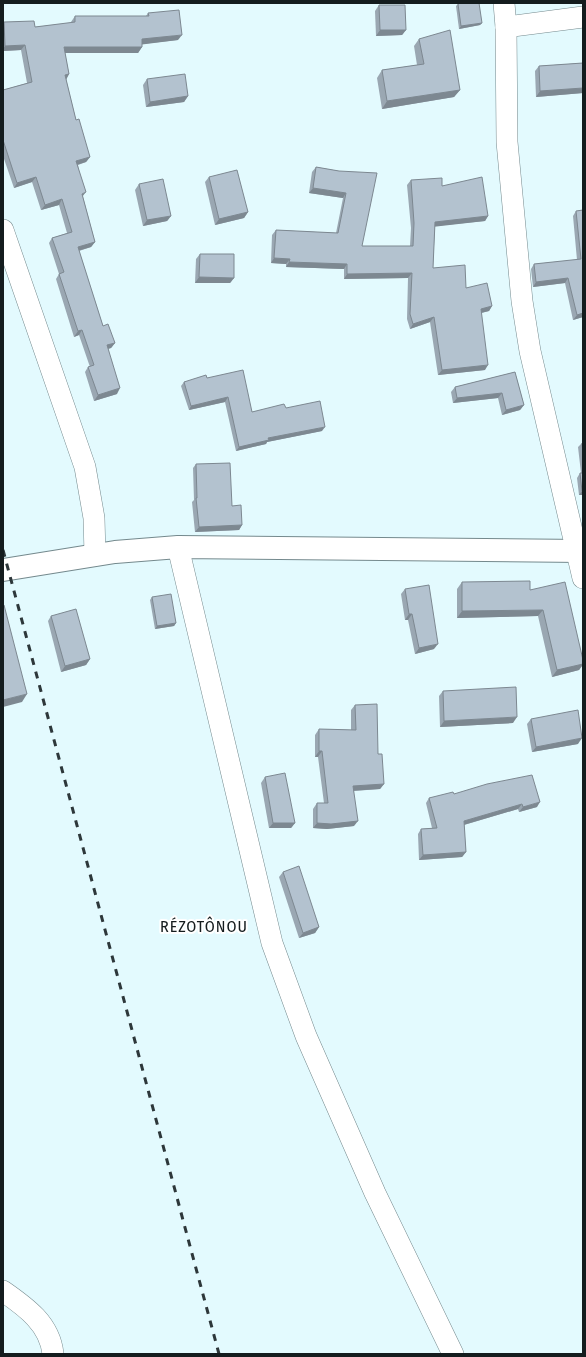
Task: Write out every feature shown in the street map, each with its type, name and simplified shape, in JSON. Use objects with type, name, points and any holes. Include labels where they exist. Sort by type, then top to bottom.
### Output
[{"type":"main road","points":[[3,570],[95,555],[178,547],[579,551]]},
{"type":"street","points":[[504,3],[506,27],[508,142],[522,301],[530,351],[579,551],[583,578]]},
{"type":"street","points":[[506,27],[583,17]]},
{"type":"street","points":[[3,230],[85,467],[94,518],[95,555]]},
{"type":"street","points":[[178,547],[272,943],[316,1058],[375,1193],[453,1354]]},
{"type":"street","points":[[3,1291],[30,1310],[51,1340],[53,1354]]},
{"type":"building","points":[[479,3],[482,23],[461,26],[458,4]]},
{"type":"building","points":[[379,5],[405,5],[406,30],[380,30]]},
{"type":"building","points":[[179,10],[182,35],[142,39],[142,47],[64,47],[69,74],[65,75],[76,120],[79,119],[90,157],[76,161],[86,192],[82,194],[95,242],[78,247],[103,326],[108,324],[115,343],[107,345],[120,388],[98,395],[88,367],[94,365],[82,330],[78,331],[59,274],[64,272],[52,238],[72,232],[62,199],[45,205],[36,177],[17,183],[3,140],[3,90],[32,82],[25,45],[5,46],[4,22],[34,21],[35,27],[75,22],[75,16],[149,16],[148,13]]},
{"type":"building","points":[[450,30],[460,90],[387,101],[382,70],[424,64],[419,39]]},
{"type":"building","points":[[583,63],[583,88],[540,91],[539,66]]},
{"type":"building","points":[[185,74],[188,96],[150,102],[147,79]]},
{"type":"building","points":[[316,167],[339,171],[377,173],[362,246],[413,246],[414,223],[411,180],[442,178],[442,186],[482,177],[488,216],[435,222],[433,268],[465,265],[466,288],[487,283],[492,306],[481,309],[488,365],[442,370],[434,317],[413,324],[410,314],[412,273],[347,274],[347,264],[289,262],[290,259],[274,258],[276,230],[338,233],[346,193],[313,188]]},
{"type":"building","points":[[237,170],[248,212],[219,219],[209,177]]},
{"type":"building","points":[[163,179],[171,216],[147,220],[139,184]]},
{"type":"building","points":[[583,210],[583,313],[577,315],[568,278],[536,282],[534,264],[581,259],[576,211]]},
{"type":"building","points":[[200,254],[234,254],[234,278],[199,277]]},
{"type":"building","points":[[243,370],[252,412],[284,404],[286,408],[320,401],[325,427],[268,438],[269,440],[239,447],[228,397],[191,406],[184,382],[206,375],[207,378]]},
{"type":"building","points":[[515,372],[524,405],[506,410],[502,393],[457,398],[455,387]]},
{"type":"building","points":[[230,463],[232,506],[241,505],[242,525],[199,527],[196,498],[196,464]]},
{"type":"building","points":[[580,473],[583,473],[583,491],[582,491]]},
{"type":"building","points":[[530,581],[530,590],[565,582],[583,664],[557,670],[543,610],[462,611],[462,582]]},
{"type":"building","points":[[429,585],[438,644],[419,648],[412,614],[409,614],[405,589]]},
{"type":"building","points":[[171,594],[176,623],[157,626],[152,597]]},
{"type":"building","points":[[3,605],[27,694],[3,700]]},
{"type":"building","points":[[76,609],[90,659],[65,666],[51,616]]},
{"type":"building","points":[[516,687],[517,717],[444,721],[443,691]]},
{"type":"building","points":[[377,704],[378,754],[382,754],[384,784],[353,786],[358,821],[331,824],[317,823],[317,803],[328,803],[322,751],[319,751],[319,729],[356,730],[355,705]]},
{"type":"building","points":[[578,710],[582,738],[536,747],[531,719]]},
{"type":"building","points":[[285,773],[295,823],[273,823],[265,777]]},
{"type":"building","points":[[532,775],[540,802],[523,807],[522,804],[464,821],[466,852],[423,855],[421,829],[437,828],[429,798],[453,792],[454,794],[487,784]]},
{"type":"building","points":[[299,866],[319,927],[303,933],[283,872]]},
{"type":"railway","points":[[3,550],[219,1354]]},
{"type":"district","name":"RÉZOTÔNOU","points":[[204,926]]}]
